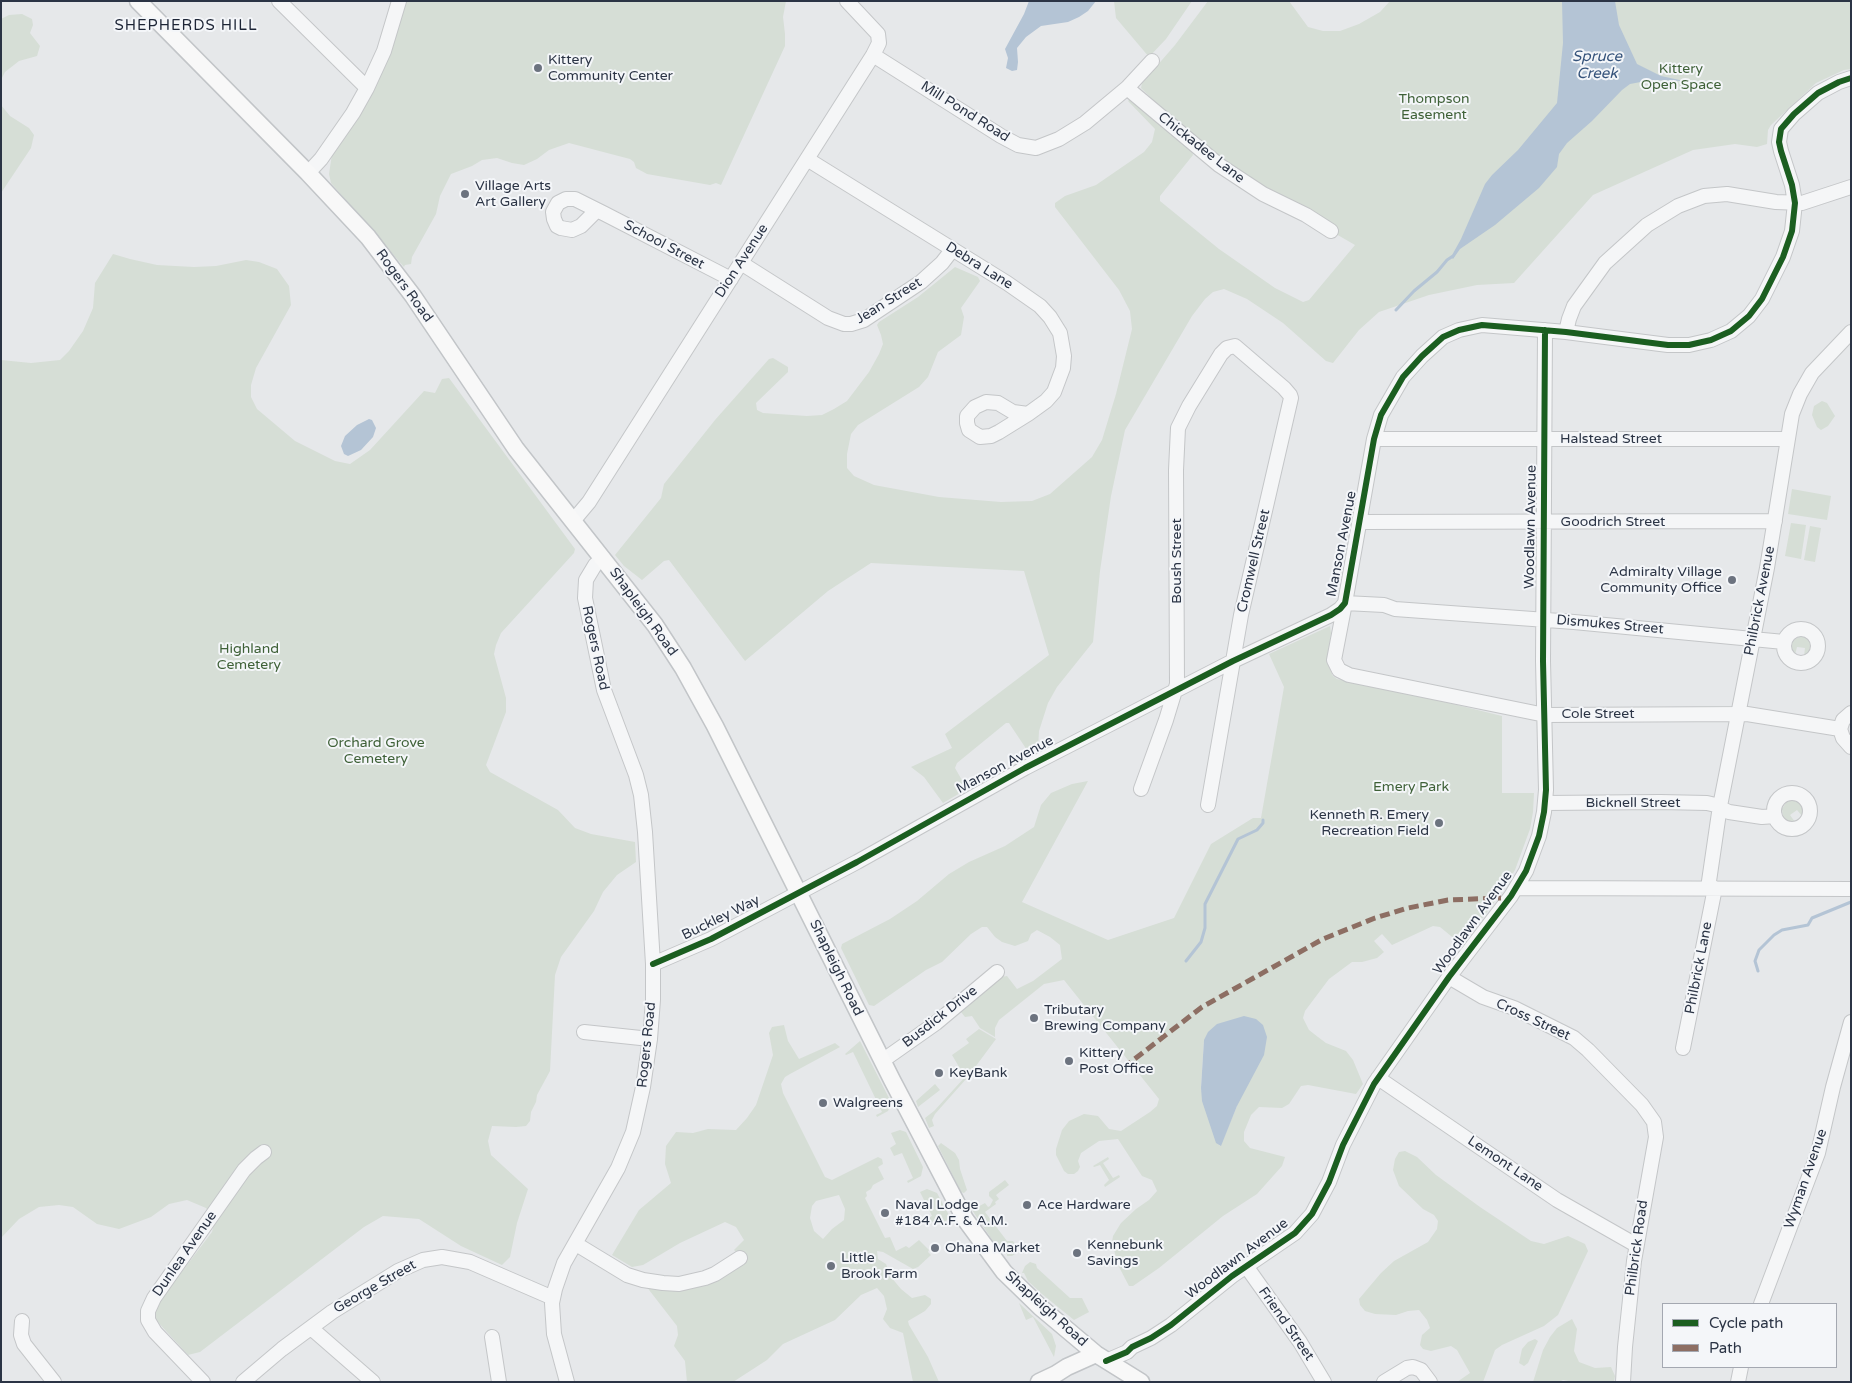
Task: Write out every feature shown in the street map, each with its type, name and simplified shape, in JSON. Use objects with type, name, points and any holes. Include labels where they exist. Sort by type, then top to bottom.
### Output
[{"type":"main road","name":"Rogers Road","points":[[138,1],[346,212],[392,268],[516,449],[603,558]]},
{"type":"main road","name":"Shapleigh Road","points":[[603,558],[655,625],[683,668],[715,726],[882,1061],[949,1191],[976,1235],[1015,1283],[1064,1329],[1101,1357],[1141,1382]]},
{"type":"main road","points":[[1039,1382],[1067,1367],[1101,1357]]},
{"type":"street","points":[[279,1],[367,88]]},
{"type":"street","points":[[308,173],[321,159],[367,88],[384,51],[399,1]]},
{"type":"street","name":"Dion Avenue","points":[[573,521],[589,502],[873,55],[878,43],[878,34],[847,1]]},
{"type":"street","name":"Mill Pond Road","points":[[873,55],[1001,136],[1027,148],[1046,146],[1073,131],[1127,88],[1152,61]]},
{"type":"street","name":"Manson Avenue","points":[[799,893],[1018,772],[1233,662],[1331,615],[1346,603],[1374,439],[1386,406],[1403,378],[1422,356],[1443,337],[1459,330],[1482,325],[1566,332],[1679,345],[1698,344],[1726,334],[1741,323],[1752,312],[1771,283],[1792,231],[1795,203],[1792,185],[1779,142],[1781,129],[1790,118],[1818,93],[1851,78]]},
{"type":"street","name":"Chickadee Lane","points":[[1127,88],[1217,164],[1263,194],[1306,215],[1331,231]]},
{"type":"street","name":"Debra Lane","points":[[807,159],[1034,302],[1045,311],[1060,333],[1064,356],[1060,380],[1050,397],[1028,414]]},
{"type":"street","points":[[1566,332],[1574,306],[1605,264],[1647,225],[1671,209],[1691,200],[1714,194],[1738,195],[1776,202],[1808,202],[1851,187]]},
{"type":"street","name":"School Street","points":[[597,210],[731,280]]},
{"type":"street","name":"Jean Street","points":[[741,263],[828,318],[844,324],[851,324],[864,320],[921,282],[942,263],[952,250]]},
{"type":"street","name":"Woodlawn Avenue","points":[[1101,1357],[1122,1346],[1132,1347],[1151,1338],[1217,1287],[1295,1233],[1312,1214],[1326,1189],[1343,1145],[1378,1078],[1448,978],[1517,888],[1534,852],[1546,804],[1544,620],[1545,330]]},
{"type":"street","name":"Philbrick Avenue","points":[[1712,888],[1720,807],[1775,521],[1787,439],[1795,404],[1806,383],[1822,362],[1851,332]]},
{"type":"street","name":"Cromwell Street","points":[[1208,805],[1241,615],[1291,398],[1284,388],[1240,348],[1233,346]]},
{"type":"street","name":"Boush Street","points":[[1141,789],[1154,756],[1177,684],[1177,434],[1188,406],[1221,354],[1227,348],[1233,346]]},
{"type":"street","name":"Halstead Street","points":[[1374,439],[1787,439]]},
{"type":"street","name":"Goodrich Street","points":[[1361,522],[1775,521]]},
{"type":"street","name":"Rogers Road","points":[[568,1382],[554,1334],[553,1298],[564,1263],[608,1190],[626,1152],[638,1113],[650,1039],[653,964],[641,795],[636,775],[604,690],[584,598],[586,580],[590,572],[603,558]]},
{"type":"street","name":"Dismukes Street","points":[[1346,603],[1384,605],[1395,609],[1544,620],[1784,642]]},
{"type":"street","name":"Cole Street","points":[[1346,603],[1334,660],[1337,668],[1342,672],[1545,715],[1738,714],[1840,729]]},
{"type":"street","points":[[1851,713],[1843,720],[1840,729],[1843,738],[1851,747]]},
{"type":"street","name":"Bicknell Street","points":[[1546,804],[1707,803],[1729,812],[1762,817],[1775,816]]},
{"type":"street","points":[[1517,888],[1847,889]]},
{"type":"street","name":"Philbrick Lane","points":[[1683,1048],[1712,888]]},
{"type":"street","name":"Buckley Way","points":[[653,964],[711,939],[799,893]]},
{"type":"street","name":"Busdick Drive","points":[[882,1061],[936,1023],[997,972]]},
{"type":"street","name":"Cross Street","points":[[1448,978],[1483,997],[1518,1010],[1574,1038],[1588,1050],[1651,1116]]},
{"type":"street","name":"Wyman Avenue","points":[[1761,1303],[1818,1153],[1833,1086],[1851,1022]]},
{"type":"street","points":[[584,1032],[650,1039]]},
{"type":"street","name":"Lemont Lane","points":[[1378,1078],[1557,1200],[1636,1245]]},
{"type":"street","name":"Philbrick Road","points":[[1623,1382],[1636,1245],[1656,1137],[1655,1126],[1651,1116]]},
{"type":"street","name":"Dunlea Avenue","points":[[203,1382],[155,1332],[148,1320],[148,1311],[154,1298],[244,1170],[264,1152]]},
{"type":"street","points":[[576,1244],[636,1278],[663,1284],[679,1284],[705,1278],[740,1258]]},
{"type":"street","name":"George Street","points":[[243,1382],[311,1328],[398,1271],[423,1260],[436,1257],[470,1262],[553,1298]]},
{"type":"street","name":"Friend Street","points":[[1246,1266],[1300,1342],[1324,1382]]},
{"type":"street","points":[[22,1321],[21,1335],[24,1344],[54,1382]]},
{"type":"street","points":[[311,1328],[372,1382]]},
{"type":"street","points":[[492,1337],[499,1382]]},
{"type":"street","points":[[1384,1382],[1407,1368],[1414,1367],[1421,1370],[1430,1382]]},
{"type":"street","points":[[1738,1382],[1741,1368]]},
{"type":"green space","points":[[398,1],[786,1],[783,17],[785,46],[721,185],[716,183],[710,185],[647,174],[636,168],[634,162],[630,159],[569,143],[549,150],[537,159],[524,165],[497,158],[482,160],[451,174],[440,196],[436,214],[412,257],[411,264],[404,267],[331,183],[329,174],[332,154],[379,77],[392,49]]},
{"type":"green space","points":[[1114,1],[1192,1],[1166,39],[1149,57],[1116,18]]},
{"type":"green space","points":[[1208,1],[1289,1],[1308,27],[1323,31],[1340,31],[1359,24],[1380,12],[1390,1],[1851,1],[1851,69],[1844,70],[1816,83],[1771,125],[1768,130],[1767,144],[1757,147],[1735,144],[1693,150],[1593,195],[1514,283],[1477,285],[1429,295],[1379,312],[1359,330],[1333,363],[1326,361],[1283,323],[1247,299],[1224,289],[1213,292],[1192,316],[1125,430],[1111,496],[1100,571],[1093,642],[1057,687],[1048,703],[1039,731],[1038,749],[1029,753],[1009,723],[1006,723],[957,763],[955,768],[967,789],[943,803],[924,777],[911,767],[952,748],[945,734],[1049,655],[1024,571],[871,563],[828,591],[745,661],[669,560],[664,561],[642,580],[624,566],[615,555],[661,498],[664,484],[715,420],[769,359],[773,358],[788,367],[788,372],[756,403],[757,410],[763,413],[807,416],[822,415],[847,401],[869,372],[883,344],[877,325],[879,322],[918,297],[955,267],[978,277],[980,281],[961,308],[964,317],[961,335],[938,352],[928,377],[919,387],[858,425],[851,434],[847,454],[847,468],[854,476],[874,485],[939,497],[1001,502],[1032,501],[1050,494],[1092,457],[1102,440],[1116,394],[1132,329],[1130,311],[1119,290],[1055,207],[1055,203],[1065,196],[1096,185],[1144,152],[1152,142],[1155,129],[1128,101],[1131,98],[1192,151],[1193,155],[1160,196],[1160,201],[1219,249],[1275,288],[1303,302],[1309,300],[1355,245],[1298,212],[1218,155],[1159,108],[1141,88],[1142,83],[1175,45]]},
{"type":"green space","points":[[22,14],[32,19],[33,25],[30,33],[40,46],[37,56],[19,61],[5,72],[1,80],[1,19],[9,15]]},
{"type":"green space","points":[[1,105],[10,116],[29,128],[34,135],[31,148],[1,193]]},
{"type":"green space","points":[[113,254],[157,265],[216,266],[246,260],[259,262],[277,269],[289,286],[291,305],[256,368],[251,385],[251,397],[257,409],[295,441],[335,461],[350,464],[370,450],[424,391],[435,393],[442,379],[449,378],[575,549],[574,553],[501,633],[496,645],[494,654],[506,698],[506,712],[486,765],[490,772],[558,810],[575,828],[591,834],[635,842],[636,862],[617,875],[603,892],[594,911],[561,957],[555,975],[550,1071],[537,1095],[530,1121],[526,1126],[492,1126],[488,1141],[491,1155],[528,1189],[517,1223],[510,1257],[502,1265],[461,1246],[419,1219],[383,1216],[364,1227],[200,1352],[188,1355],[155,1319],[155,1307],[212,1232],[215,1220],[206,1208],[187,1200],[169,1204],[151,1217],[119,1229],[97,1224],[73,1207],[59,1205],[39,1207],[19,1219],[1,1238],[1,360],[31,363],[60,360],[83,331],[93,308],[95,283]]},
{"type":"green space","points":[[1822,401],[1827,403],[1835,416],[1828,426],[1821,430],[1817,427],[1812,415],[1814,406]]},
{"type":"green space","points":[[1792,489],[1831,496],[1827,520],[1788,514]]},
{"type":"green space","points":[[1791,523],[1806,525],[1801,559],[1785,556]]},
{"type":"green space","points":[[1810,526],[1821,528],[1815,562],[1804,560]]},
{"type":"green space","name":"Emery Park","points":[[1330,626],[1331,633],[1327,661],[1333,676],[1337,679],[1502,716],[1502,793],[1534,793],[1530,829],[1515,870],[1493,904],[1462,945],[1440,927],[1433,926],[1392,945],[1382,934],[1374,941],[1384,952],[1377,958],[1362,962],[1352,962],[1329,979],[1305,1011],[1303,1018],[1309,1030],[1326,1043],[1346,1051],[1353,1060],[1363,1084],[1356,1094],[1308,1085],[1301,1086],[1289,1104],[1282,1108],[1259,1107],[1251,1115],[1244,1132],[1244,1141],[1250,1148],[1285,1157],[1282,1166],[1257,1194],[1223,1216],[1159,1268],[1133,1286],[1129,1286],[1118,1265],[1112,1242],[1113,1236],[1121,1223],[1157,1191],[1152,1180],[1142,1176],[1118,1139],[1099,1141],[1081,1153],[1078,1161],[1080,1167],[1074,1174],[1068,1174],[1064,1171],[1056,1155],[1056,1149],[1062,1130],[1069,1121],[1084,1114],[1098,1116],[1109,1129],[1121,1131],[1150,1112],[1157,1106],[1159,1099],[1064,980],[1044,984],[999,1020],[995,1028],[995,1037],[980,1028],[972,1016],[965,1017],[961,1012],[1001,977],[1007,976],[1017,989],[1033,981],[1062,959],[1060,945],[1037,930],[1031,934],[1028,941],[1015,946],[1002,942],[987,927],[982,927],[971,934],[942,962],[926,970],[874,1006],[869,1005],[841,948],[842,944],[890,919],[917,901],[949,874],[969,862],[1005,846],[1034,827],[1041,805],[1051,793],[1072,784],[1088,781],[1022,902],[1108,940],[1174,918],[1211,844],[1253,818],[1261,818],[1284,687],[1269,654]],"holes":[[[1204,1040],[1237,1106],[1220,1146],[1201,1088]]]},
{"type":"green space","points":[[1799,637],[1807,637],[1811,643],[1811,650],[1806,656],[1804,656],[1805,648],[1797,647],[1795,655],[1791,649],[1792,641]]},
{"type":"green space","points":[[1795,800],[1802,805],[1804,813],[1802,816],[1797,810],[1790,815],[1795,822],[1789,822],[1783,817],[1782,809],[1787,801]]},
{"type":"green space","points":[[784,1025],[788,1041],[799,1059],[835,1043],[840,1047],[785,1077],[781,1084],[783,1093],[825,1177],[832,1180],[878,1157],[882,1159],[883,1164],[878,1167],[884,1179],[873,1185],[866,1192],[867,1196],[865,1198],[885,1238],[890,1237],[896,1251],[906,1246],[909,1248],[919,1240],[929,1250],[928,1252],[931,1255],[913,1269],[883,1252],[877,1251],[878,1259],[886,1264],[891,1277],[912,1298],[925,1295],[931,1299],[931,1304],[925,1311],[908,1321],[928,1357],[939,1382],[913,1382],[903,1333],[890,1328],[883,1319],[887,1309],[884,1296],[877,1288],[861,1295],[835,1320],[783,1344],[767,1360],[733,1382],[687,1382],[685,1361],[674,1346],[678,1335],[677,1326],[646,1286],[659,1290],[695,1288],[710,1283],[743,1259],[734,1250],[744,1240],[736,1227],[725,1222],[680,1243],[643,1265],[632,1267],[612,1255],[639,1210],[671,1183],[665,1164],[666,1146],[676,1132],[693,1133],[708,1129],[736,1130],[747,1118],[756,1105],[773,1055],[769,1033],[772,1027]],"holes":[[[839,1195],[845,1209],[844,1220],[823,1239],[814,1231],[810,1218],[812,1206],[816,1201]]]},
{"type":"green space","points":[[979,1029],[996,1039],[967,1078],[935,1114],[932,1120],[934,1126],[929,1128],[925,1118],[934,1111],[965,1077],[952,1055],[969,1043],[966,1039]]},
{"type":"green space","points":[[860,1041],[891,1102],[888,1111],[877,1117],[876,1115],[882,1112],[853,1052],[845,1054]]},
{"type":"green space","points":[[935,1084],[940,1090],[918,1107],[916,1101]]},
{"type":"green space","points":[[900,1130],[906,1132],[923,1167],[921,1176],[908,1183],[907,1181],[913,1178],[902,1153],[894,1156],[890,1148],[896,1144],[891,1133]]},
{"type":"green space","points":[[941,1143],[955,1153],[959,1160],[967,1190],[964,1193],[961,1192],[938,1146]]},
{"type":"green space","points":[[1405,1151],[1417,1157],[1436,1175],[1531,1241],[1544,1244],[1568,1236],[1585,1244],[1588,1251],[1558,1315],[1544,1326],[1495,1350],[1483,1382],[1457,1382],[1470,1373],[1457,1350],[1451,1346],[1431,1351],[1423,1349],[1420,1345],[1422,1335],[1430,1328],[1427,1320],[1419,1310],[1396,1315],[1375,1314],[1365,1311],[1360,1305],[1359,1299],[1381,1273],[1394,1261],[1428,1242],[1437,1229],[1438,1221],[1434,1215],[1423,1209],[1399,1186],[1393,1170],[1395,1159],[1399,1152]]},
{"type":"green space","points":[[1108,1157],[1109,1159],[1103,1163],[1113,1178],[1119,1175],[1120,1177],[1105,1187],[1104,1185],[1109,1180],[1100,1165],[1093,1166]]},
{"type":"green space","points":[[1005,1180],[1009,1185],[996,1195],[999,1199],[995,1202],[996,1204],[985,1212],[1007,1241],[1013,1241],[1018,1247],[1018,1252],[1012,1256],[1007,1256],[997,1247],[972,1210],[985,1203],[988,1207],[990,1206],[993,1200],[989,1196],[989,1192]]},
{"type":"green space","points":[[927,1189],[937,1193],[950,1217],[946,1221],[926,1222],[926,1219],[932,1216],[920,1192]]},
{"type":"green space","points":[[1030,1262],[1036,1264],[1037,1268],[1070,1298],[1082,1298],[1089,1312],[1074,1320],[1042,1294],[1022,1273],[1025,1266]]},
{"type":"green space","points":[[1019,1303],[1052,1334],[1056,1346],[1054,1357],[1033,1317],[1026,1320]]},
{"type":"green space","points":[[1572,1319],[1577,1329],[1574,1351],[1579,1362],[1595,1368],[1611,1367],[1615,1376],[1614,1382],[1574,1382],[1563,1380],[1559,1382],[1533,1382],[1543,1350],[1550,1337],[1557,1328]]},
{"type":"green space","points":[[1535,1339],[1538,1341],[1528,1363],[1524,1366],[1519,1363],[1522,1349],[1528,1342]]},
{"type":"water","points":[[1029,1],[1096,1],[1088,11],[1079,17],[1068,22],[1041,26],[1026,37],[1017,48],[1017,70],[1012,71],[1006,68],[1008,58],[1005,49]]},
{"type":"water","name":"Spruce Creek","points":[[1562,1],[1615,1],[1619,25],[1637,64],[1661,76],[1684,81],[1651,80],[1630,84],[1622,90],[1592,121],[1567,143],[1559,154],[1557,167],[1539,188],[1495,225],[1460,249],[1453,259],[1451,257],[1485,184],[1518,150],[1557,103],[1563,43]]},
{"type":"water","points":[[369,419],[372,420],[376,428],[373,437],[361,450],[348,456],[344,454],[341,446],[345,436],[357,425]]},
{"type":"water","points":[[1244,1016],[1256,1019],[1263,1025],[1267,1037],[1264,1055],[1237,1106],[1221,1146],[1216,1143],[1202,1101],[1204,1040],[1208,1032],[1217,1024]]},
{"type":"waterway","points":[[1396,310],[1453,256]]},
{"type":"waterway","points":[[1186,961],[1201,942],[1205,928],[1205,904],[1238,839],[1257,830],[1263,823],[1263,820]]},
{"type":"waterway","points":[[1758,971],[1755,961],[1759,950],[1774,935],[1782,930],[1808,925],[1812,918],[1851,902]]},
{"type":"marked path","points":[[1123,1068],[1202,1007],[1323,939],[1375,918],[1408,908],[1448,900],[1501,898]]},
{"type":"cycle path","points":[[653,964],[711,939],[857,862],[1025,768],[1233,661],[1340,609],[1345,603],[1374,439],[1381,415],[1403,377],[1443,337],[1459,330],[1482,325],[1566,332],[1668,345],[1689,345],[1711,340],[1731,331],[1749,316],[1762,299],[1783,257],[1792,231],[1795,203],[1792,185],[1779,142],[1781,129],[1794,114],[1818,93],[1851,78]]},
{"type":"cycle path","points":[[1106,1361],[1127,1352],[1132,1347],[1171,1325],[1232,1276],[1295,1233],[1312,1214],[1329,1182],[1343,1145],[1374,1084],[1449,977],[1511,896],[1526,871],[1539,836],[1546,790],[1543,661],[1545,330]]},
{"type":"place","name":"Kittery Community Center","points":[[538,68]]},
{"type":"place","name":"Village Arts Art Gallery","points":[[465,194]]},
{"type":"place","name":"Admiralty Village Community Office","points":[[1732,580]]},
{"type":"place","name":"Kenneth R. Emery Recreation Field","points":[[1439,823]]},
{"type":"place","name":"Tributary Brewing Company","points":[[1034,1018]]},
{"type":"place","name":"Kittery Post Office","points":[[1069,1061]]},
{"type":"place","name":"KeyBank","points":[[939,1073]]},
{"type":"place","name":"Walgreens","points":[[823,1103]]},
{"type":"place","name":"Ace Hardware","points":[[1027,1205]]},
{"type":"place","name":"Naval Lodge #184 A.F. & A.M.","points":[[885,1213]]},
{"type":"place","name":"Ohana Market","points":[[935,1248]]},
{"type":"place","name":"Kennebunk Savings","points":[[1077,1253]]},
{"type":"place","name":"Little Brook Farm","points":[[831,1266]]},
{"type":"district","name":"SHEPHERDS HILL","points":[[186,26]]},
{"type":"park label","name":"Kittery Open Space","points":[[1681,78]]},
{"type":"park label","name":"Thompson Easement","points":[[1434,108]]},
{"type":"park label","name":"Highland Cemetery","points":[[249,658]]},
{"type":"park label","name":"Orchard Grove Cemetery","points":[[376,752]]}]
